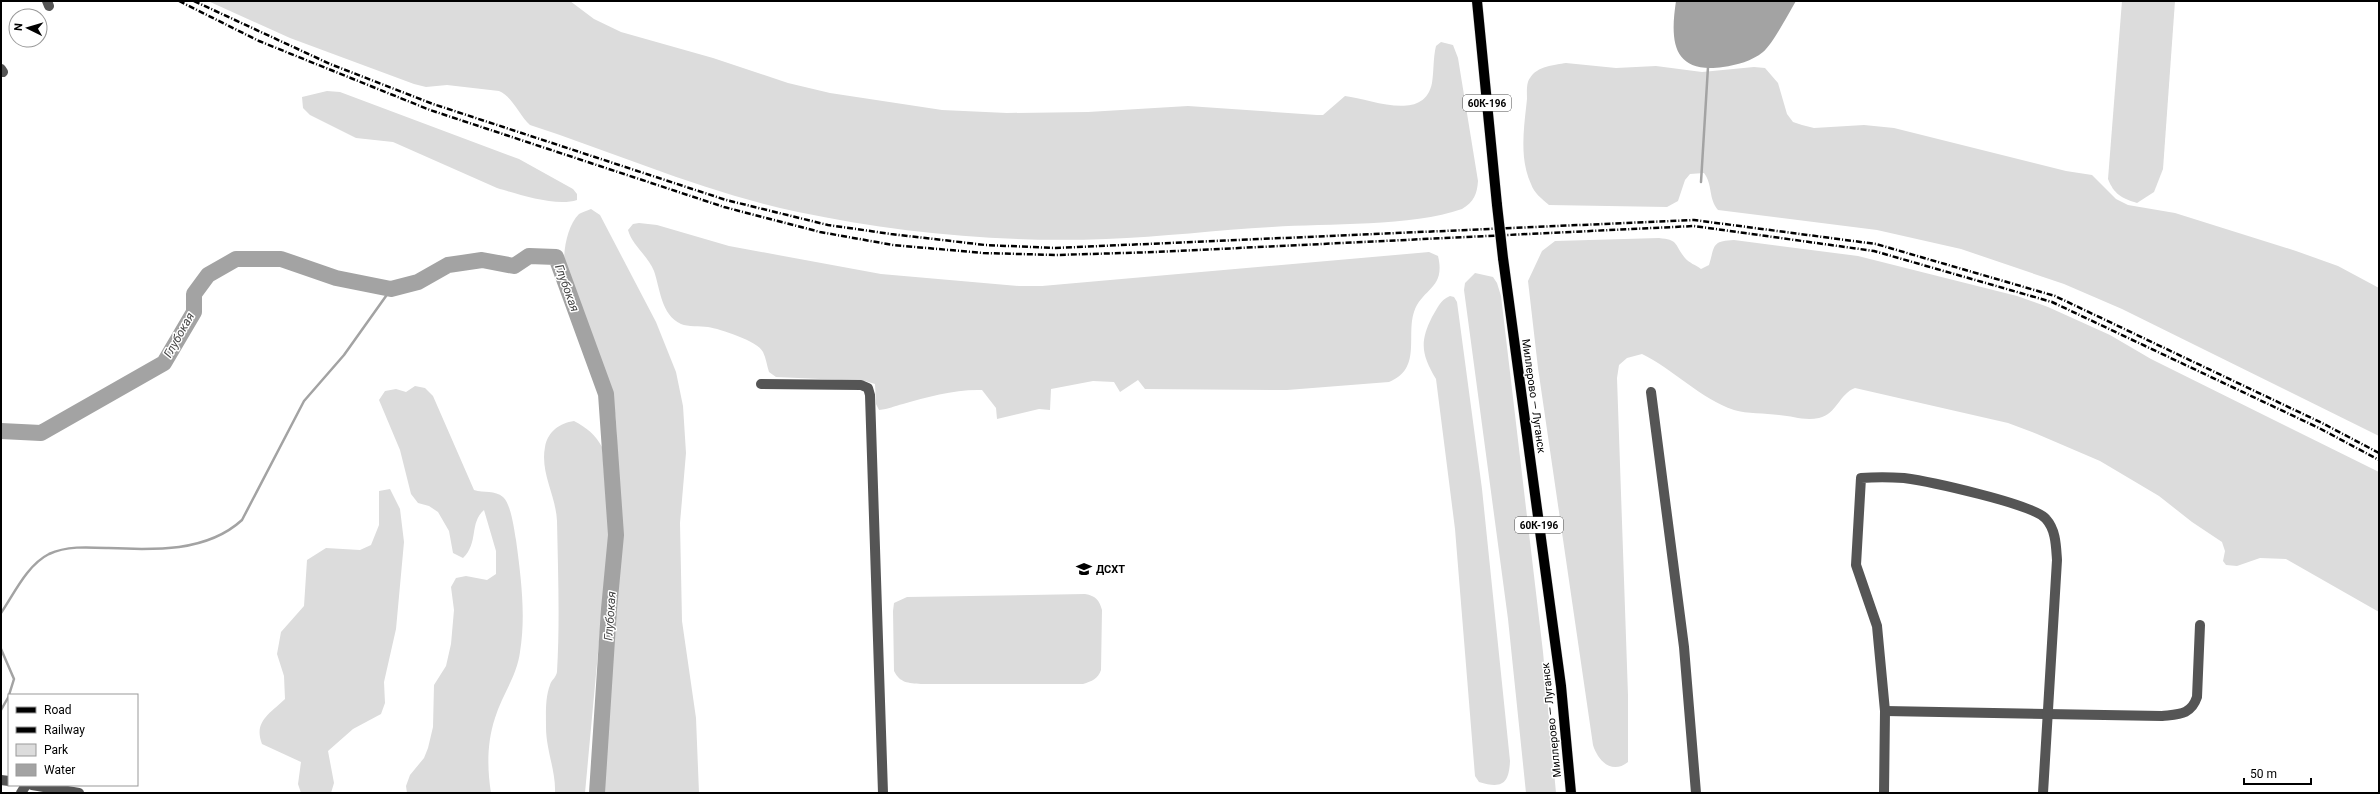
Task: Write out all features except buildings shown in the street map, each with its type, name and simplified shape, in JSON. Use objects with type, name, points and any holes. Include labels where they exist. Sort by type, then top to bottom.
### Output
[{"type":"main road","name":"Миллерово — Луганск","points":[[1477,1],[1503,258],[1561,686],[1571,793]]},
{"type":"street","points":[[761,384],[861,385],[868,388],[870,403],[883,793]]},
{"type":"street","points":[[1651,392],[1684,647],[1696,793]]},
{"type":"street","points":[[1884,793],[1885,711],[1878,626],[1856,565],[1861,478],[1878,477],[1904,478],[2009,502],[2036,510],[2047,519],[2055,538],[2057,560],[2043,793]]},
{"type":"street","points":[[1885,711],[2162,716],[2189,711],[2194,706],[2197,697],[2200,625]]},
{"type":"street","points":[[38,786],[76,793]]},
{"type":"green space","points":[[208,1],[570,1],[594,19],[621,32],[713,58],[788,83],[830,93],[942,110],[1007,113],[1088,112],[1188,106],[1323,115],[1345,96],[1395,106],[1408,105],[1419,102],[1427,95],[1432,83],[1436,46],[1441,42],[1453,45],[1458,58],[1478,186],[1476,194],[1472,200],[1462,209],[1442,215],[1395,222],[1272,227],[1127,238],[1067,240],[990,238],[874,226],[764,204],[696,184],[530,125],[512,101],[504,93],[499,91],[447,85],[426,87],[414,84],[290,38]]},
{"type":"green space","points":[[2122,1],[2175,1],[2163,169],[2154,192],[2137,203],[2119,195],[2108,179]]},
{"type":"green space","points":[[1566,63],[1616,68],[1656,66],[1702,72],[1754,67],[1765,68],[1778,83],[1787,114],[1793,122],[1814,128],[1864,125],[1894,128],[2066,171],[2092,175],[2116,199],[2128,205],[2175,213],[2296,251],[2338,266],[2379,288],[2379,436],[2122,309],[2064,284],[1961,249],[1877,230],[1718,210],[1713,201],[1709,182],[1704,173],[1690,174],[1685,180],[1678,201],[1667,207],[1549,205],[1538,196],[1532,187],[1525,164],[1523,142],[1527,85],[1530,78],[1537,71],[1546,67]]},
{"type":"green space","points":[[327,91],[340,92],[519,159],[573,189],[577,194],[577,200],[568,202],[548,201],[497,188],[393,142],[356,138],[310,115],[303,108],[302,97]]},
{"type":"green space","points":[[591,209],[600,215],[656,322],[676,372],[683,406],[686,453],[680,523],[682,621],[696,718],[699,793],[603,793],[612,641],[621,544],[616,421],[612,389],[565,273],[564,266],[566,242],[571,226],[579,214]]},
{"type":"green space","points":[[639,223],[657,225],[729,246],[881,274],[1019,286],[1042,286],[1429,252],[1438,256],[1440,267],[1436,282],[1422,298],[1414,312],[1412,321],[1411,351],[1406,369],[1399,376],[1389,382],[1287,390],[1145,389],[1138,380],[1120,392],[1114,382],[1093,381],[1051,389],[1050,410],[1039,409],[997,419],[996,408],[982,390],[942,394],[879,410],[876,404],[875,384],[865,381],[776,377],[769,372],[765,357],[760,348],[747,340],[714,328],[687,326],[674,320],[665,308],[654,271],[648,260],[633,241],[628,230],[633,224]]},
{"type":"green space","points":[[1659,238],[1673,242],[1687,260],[1701,269],[1709,265],[1713,249],[1718,243],[1734,240],[1858,256],[2017,296],[2048,307],[2110,335],[2151,359],[2379,472],[2379,612],[2286,559],[2260,558],[2237,566],[2226,565],[2223,561],[2225,551],[2222,542],[2192,522],[2159,496],[2100,461],[2008,423],[1855,388],[1845,395],[1825,416],[1814,419],[1739,411],[1710,399],[1654,360],[1642,354],[1627,358],[1619,365],[1617,378],[1628,695],[1628,762],[1622,766],[1611,767],[1602,761],[1593,745],[1538,368],[1528,281],[1542,251],[1555,241]]},
{"type":"green space","points":[[1475,273],[1493,277],[1497,283],[1501,296],[1543,652],[1556,793],[1526,793],[1508,619],[1464,290],[1465,283]]},
{"type":"green space","points":[[1450,296],[1454,297],[1457,302],[1482,489],[1510,761],[1506,780],[1503,783],[1493,785],[1479,782],[1475,776],[1455,529],[1436,379],[1425,356],[1424,349],[1425,334],[1432,317],[1441,302]]},
{"type":"green space","points":[[415,386],[425,388],[433,396],[474,490],[493,492],[503,497],[508,505],[513,523],[521,582],[523,610],[522,638],[516,669],[498,710],[490,736],[488,765],[491,793],[407,793],[406,786],[410,775],[424,758],[428,748],[433,727],[434,685],[446,666],[451,644],[454,610],[451,587],[456,578],[466,576],[487,580],[496,574],[496,551],[484,510],[479,515],[471,546],[463,558],[453,553],[449,531],[438,512],[429,506],[418,503],[411,494],[400,450],[379,400],[385,391],[396,389],[406,392]]},
{"type":"green space","points":[[574,421],[590,432],[602,447],[609,534],[585,793],[555,793],[554,777],[546,736],[546,711],[548,690],[557,672],[559,615],[557,521],[554,503],[546,475],[544,457],[545,447],[552,432],[559,426]]},
{"type":"green space","points":[[390,489],[400,509],[404,542],[396,629],[384,682],[385,703],[381,714],[353,729],[328,751],[334,783],[331,793],[301,793],[298,784],[301,762],[262,744],[260,736],[260,729],[265,718],[285,699],[284,676],[277,654],[281,632],[304,606],[307,560],[326,548],[360,550],[371,545],[379,525],[379,491]]},
{"type":"green space","points":[[1085,594],[1096,599],[1102,610],[1101,670],[1096,678],[1089,682],[1083,684],[921,684],[908,683],[899,678],[894,671],[894,603],[907,597]]},
{"type":"water","points":[[1676,1],[1796,1],[1776,36],[1763,52],[1754,58],[1739,64],[1706,68],[1693,65],[1684,60],[1678,52],[1674,29]]},
{"type":"waterway","points":[[1701,182],[1708,67]]},
{"type":"waterway","name":"Глубокая","points":[[1,431],[41,433],[164,363],[194,312],[194,294],[208,275],[236,259],[281,259],[336,278],[391,289],[418,282],[448,265],[482,260],[514,266],[529,256],[556,257],[606,394],[616,535],[609,609],[597,793]]},
{"type":"waterway","points":[[1,613],[16,589],[34,565],[41,559],[56,551],[84,547],[142,549],[178,547],[212,539],[228,531],[242,520],[304,401],[344,355],[391,289]]},
{"type":"waterway","points":[[1,649],[14,679],[9,694]]},
{"type":"waterway","points":[[1,710],[8,698]]},
{"type":"railway","points":[[179,1],[259,41],[430,110],[724,207],[820,232],[893,245],[983,253],[1056,255],[1156,252],[1694,226],[1874,251],[2052,302],[2319,428],[2379,460]]},
{"type":"railway","points":[[194,1],[330,64],[433,104],[726,200],[828,225],[985,245],[1055,248],[1694,220],[1876,244],[2055,296],[2322,423],[2379,453]]},
{"type":"place","name":"ДСХТ","points":[[1084,569]]}]
